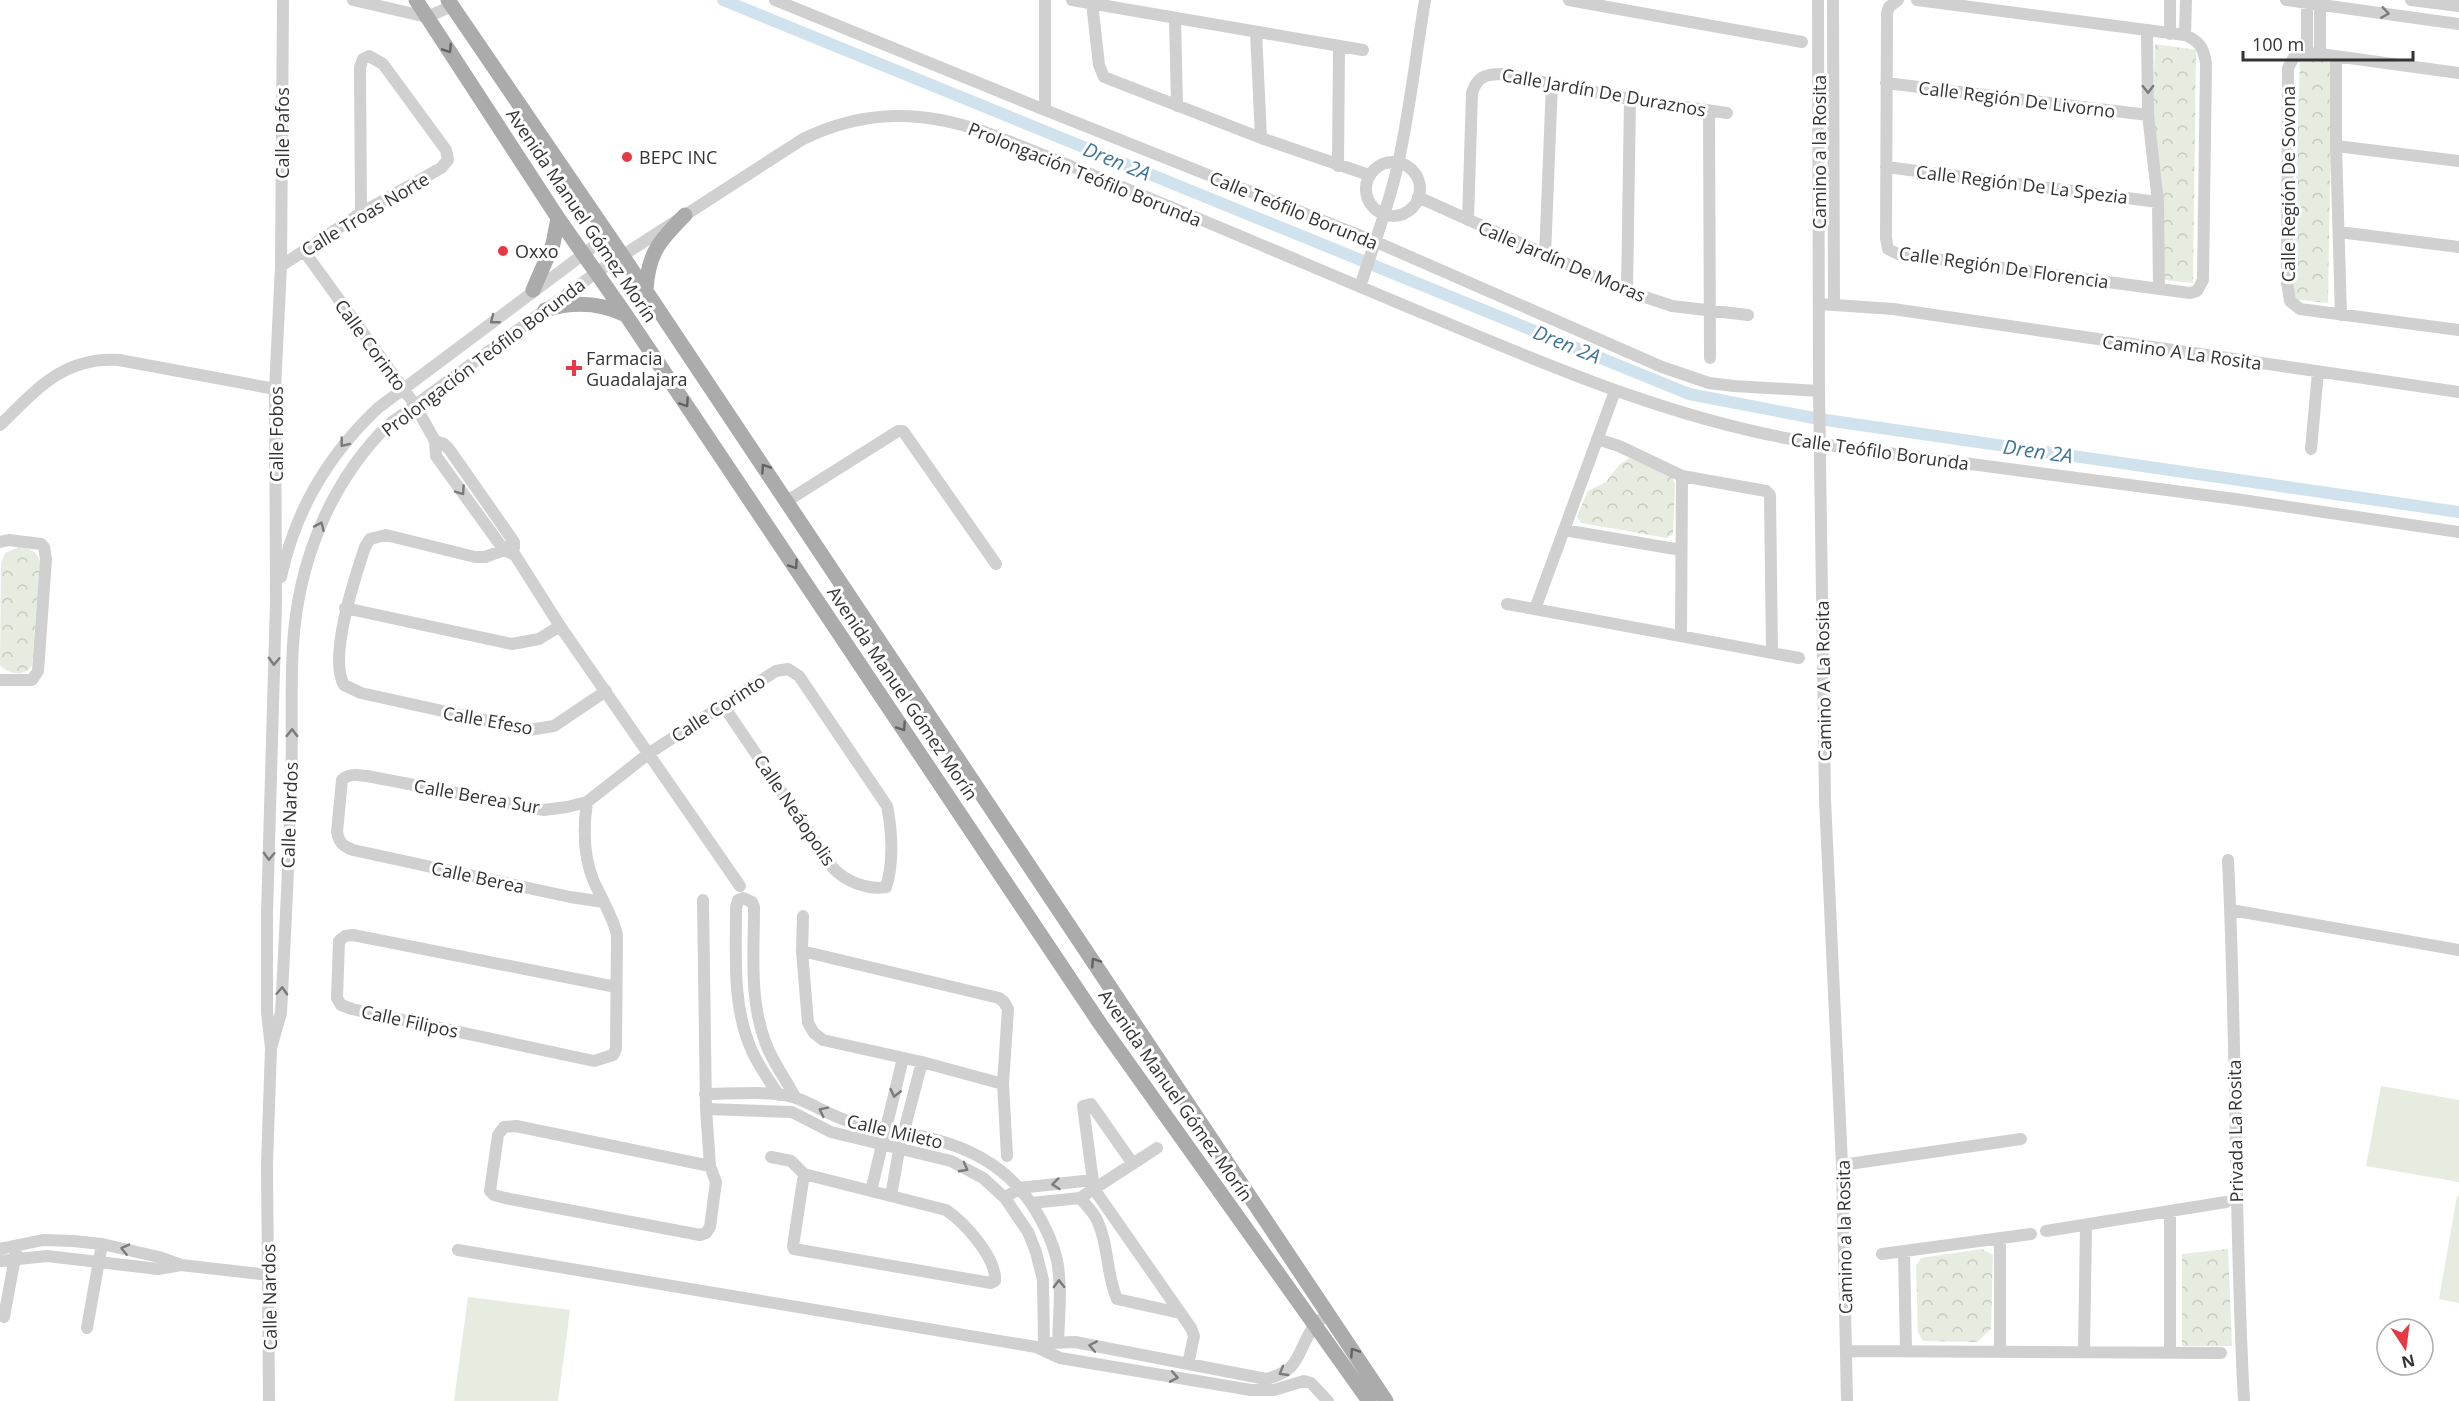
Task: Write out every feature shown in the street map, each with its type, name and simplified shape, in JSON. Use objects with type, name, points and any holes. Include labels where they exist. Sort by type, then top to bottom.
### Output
[{"type":"main road","name":"Avenida Manuel Gómez Morín","points":[[416,0],[558,218],[626,315],[1101,1025],[1369,1401]]},
{"type":"main road","name":"Avenida Manuel Gómez Morín","points":[[450,3],[646,290],[1386,1401]]},
{"type":"main road","points":[[646,290],[647,268],[654,252],[670,229],[685,215]]},
{"type":"main road","points":[[529,293],[547,261],[558,218]]},
{"type":"main road","points":[[543,312],[572,304],[586,303],[607,307],[626,315]]},
{"type":"street","name":"Calle Pafos","points":[[281,266],[283,0]]},
{"type":"street","points":[[353,0],[427,17],[450,3]]},
{"type":"street","name":"Calle Teófilo Borunda","points":[[775,0],[1372,245],[1662,367],[1709,382],[1734,387],[1819,391]]},
{"type":"street","points":[[1045,110],[1046,0]]},
{"type":"street","points":[[1072,0],[1363,50]]},
{"type":"street","points":[[1361,283],[1372,245],[1385,215],[1399,162],[1425,0]]},
{"type":"street","points":[[1569,0],[1802,42]]},
{"type":"street","name":"Camino a la Rosita","points":[[1818,0],[1820,304]]},
{"type":"street","name":"Camino A La Rosita","points":[[1833,0],[1834,304]]},
{"type":"street","name":"Calle Región De Florencia","points":[[1898,0],[1894,1],[1887,13],[1886,238],[1888,249],[1892,252],[2190,293],[2197,291],[2203,280],[2206,64],[2201,45],[2195,39],[2185,35]]},
{"type":"street","points":[[1917,0],[2185,35],[2186,0]]},
{"type":"street","points":[[2170,0],[2170,34]]},
{"type":"street","points":[[2286,0],[2314,2],[2459,24]]},
{"type":"street","points":[[2412,0],[2459,6]]},
{"type":"street","points":[[2314,2],[2313,54],[2459,73]]},
{"type":"street","points":[[1092,3],[1101,73],[1109,80],[1261,138],[1369,175]]},
{"type":"street","points":[[1175,18],[1177,106]]},
{"type":"street","points":[[2147,31],[2148,115],[2158,202],[2159,289]]},
{"type":"street","points":[[1256,32],[1261,138]]},
{"type":"street","points":[[1338,166],[1339,46]]},
{"type":"street","name":"Calle Región De Sovona","points":[[2313,54],[2294,57],[2289,68],[2287,283],[2290,301],[2300,309],[2459,330]]},
{"type":"street","name":"Calle Troas Norte","points":[[281,266],[361,213],[441,168],[448,160],[446,150],[383,64],[369,56],[363,59],[360,78],[361,213]]},
{"type":"street","points":[[2336,56],[2341,315]]},
{"type":"street","name":"Calle Jardín De Duraznos","points":[[1468,220],[1472,93],[1475,83],[1481,76],[1502,74],[1630,99],[1727,113]]},
{"type":"street","points":[[1545,256],[1552,83]]},
{"type":"street","name":"Calle Región De Livorno","points":[[1886,83],[2148,115]]},
{"type":"street","points":[[1627,291],[1630,99]]},
{"type":"street","points":[[1709,111],[1710,358]]},
{"type":"street","name":"Prolongación Teófilo Borunda","points":[[302,582],[311,546],[321,522],[354,465],[380,433],[415,405],[622,255],[803,139],[819,131],[863,117],[920,116],[965,125],[1361,283]]},
{"type":"street","points":[[2336,146],[2459,161]]},
{"type":"street","points":[[1399,162],[1415,173],[1420,189],[1418,197],[1408,211],[1385,215],[1375,210],[1369,202],[1366,194],[1369,175],[1383,163],[1399,162]]},
{"type":"street","name":"Calle Región De La Spezia","points":[[1886,167],[2158,202]]},
{"type":"street","name":"Calle Jardín De Moras","points":[[1418,197],[1627,291],[1672,306],[1748,315]]},
{"type":"street","points":[[2339,232],[2459,247]]},
{"type":"street","name":"Prolongación Teófilo Borunda","points":[[276,602],[291,537],[316,483],[356,429],[403,388],[609,235]]},
{"type":"street","name":"Calle Corinto","points":[[304,251],[415,405],[435,441],[436,456],[476,512],[511,549]]},
{"type":"street","name":"Calle Fobos","points":[[276,602],[275,389],[281,266]]},
{"type":"street","name":"Calle Teófilo Borunda","points":[[1361,283],[1615,391],[1680,413],[1790,440],[1820,438],[2459,532]]},
{"type":"street","points":[[529,293],[543,312]]},
{"type":"street","name":"Camino A La Rosita","points":[[1838,1072],[1825,799],[1819,406],[1820,304],[1893,309],[2459,392]]},
{"type":"street","points":[[0,424],[55,375],[71,366],[102,359],[119,360],[275,389]]},
{"type":"street","points":[[2311,449],[2318,372]]},
{"type":"street","points":[[1535,609],[1615,391]]},
{"type":"street","points":[[787,501],[898,431],[903,431],[996,564]]},
{"type":"street","points":[[1597,439],[1619,446],[1682,476],[1766,491],[1770,495],[1772,653]]},
{"type":"street","name":"Calle Corinto","points":[[435,441],[449,449],[487,504],[511,549],[560,626],[740,886]]},
{"type":"street","points":[[1681,636],[1682,476]]},
{"type":"street","points":[[476,512],[487,504]]},
{"type":"street","points":[[1564,530],[1681,550]]},
{"type":"street","points":[[511,549],[484,557],[475,557],[386,535],[370,539],[365,547],[345,608],[512,644],[539,639],[560,626]]},
{"type":"street","points":[[0,542],[9,540],[40,544],[44,547],[46,559],[38,671],[32,680],[0,680]]},
{"type":"street","name":"Calle Nardos","points":[[271,1048],[281,1013],[291,784],[293,646],[302,582]]},
{"type":"street","name":"Calle Nardos","points":[[269,1401],[267,1174],[271,1048],[267,1012],[267,914],[276,602]]},
{"type":"street","points":[[1507,604],[1799,658]]},
{"type":"street","name":"Calle Efeso","points":[[345,608],[340,679],[344,685],[361,693],[535,730],[554,726],[606,691]]},
{"type":"street","name":"Calle Corinto","points":[[587,802],[648,754],[776,670],[789,669]]},
{"type":"street","name":"Calle Neáopolis","points":[[723,705],[833,868],[846,879],[868,887],[886,887],[891,865],[887,806],[799,676],[789,669]]},
{"type":"street","name":"Calle Berea Sur","points":[[353,850],[343,846],[338,840],[340,788],[346,776],[367,776],[544,810],[587,802]]},
{"type":"street","points":[[587,802],[584,840],[587,861],[617,934],[616,987]]},
{"type":"street","name":"Calle Berea","points":[[353,850],[570,897],[604,902]]},
{"type":"street","name":"Privada La Rosita","points":[[2228,860],[2231,910],[2238,1293],[2244,1401]]},
{"type":"street","points":[[778,1095],[752,1053],[740,1014],[736,908],[738,900],[743,898],[748,899],[754,907],[754,998],[759,1024],[767,1046],[795,1097]]},
{"type":"street","points":[[703,900],[705,1094],[710,1166],[717,1182],[710,1227],[706,1233],[700,1235],[505,1198],[494,1195],[490,1191],[498,1136],[504,1127],[516,1125],[710,1166]]},
{"type":"street","points":[[2231,910],[2459,950]]},
{"type":"street","points":[[803,916],[802,951],[808,1023],[814,1033],[823,1040],[922,1062],[1003,1084]]},
{"type":"street","name":"Calle Filipos","points":[[362,935],[616,987],[616,1049],[608,1058],[594,1061],[341,1005],[336,989],[339,941],[345,936],[362,935]]},
{"type":"street","points":[[802,951],[999,998],[1004,1002],[1008,1009],[1003,1084],[1007,1156]]},
{"type":"street","points":[[871,1191],[903,1058]]},
{"type":"street","points":[[891,1196],[899,1150],[922,1062]]},
{"type":"street","name":"Camino a la Rosita","points":[[1838,1072],[1847,1401]]},
{"type":"street","name":"Calle Mileto","points":[[705,1094],[795,1097],[844,1120],[935,1138],[987,1160],[1008,1175],[1031,1203],[1043,1223],[1057,1260],[1060,1288],[1058,1342]]},
{"type":"street","points":[[1133,1164],[1091,1104],[1087,1103],[1083,1106],[1094,1185],[1194,1336],[1188,1364]]},
{"type":"street","name":"Calle Mileto","points":[[706,1109],[792,1113],[831,1132],[951,1161],[983,1178],[1005,1198],[1028,1232],[1038,1260],[1043,1280],[1040,1346]]},
{"type":"street","points":[[1842,1165],[2021,1139]]},
{"type":"street","points":[[1031,1203],[1080,1198],[1094,1185],[1157,1148]]},
{"type":"street","points":[[771,1157],[791,1161],[804,1174],[946,1210],[956,1217],[984,1251],[994,1272],[995,1281],[991,1283],[794,1249],[795,1220],[804,1174]]},
{"type":"street","points":[[1005,1198],[1019,1188],[1094,1185]]},
{"type":"street","points":[[1080,1198],[1101,1229],[1112,1288],[1117,1299],[1179,1313]]},
{"type":"street","points":[[2046,1231],[2226,1202]]},
{"type":"street","points":[[2170,1211],[2170,1353]]},
{"type":"street","points":[[2084,1352],[2086,1225]]},
{"type":"street","points":[[1882,1254],[2031,1234]]},
{"type":"street","points":[[2000,1239],[2000,1351]]},
{"type":"street","points":[[0,1249],[16,1244],[56,1240],[102,1244],[159,1257],[182,1265],[269,1275]]},
{"type":"street","points":[[4,1317],[16,1244]]},
{"type":"street","points":[[87,1328],[102,1244]]},
{"type":"street","points":[[458,1250],[1040,1346],[1060,1358],[1251,1390],[1274,1390],[1304,1381],[1311,1383],[1328,1401]]},
{"type":"street","points":[[1905,1252],[1906,1350]]},
{"type":"street","points":[[0,1262],[47,1257],[158,1269],[182,1265]]},
{"type":"street","points":[[1040,1346],[1058,1342],[1075,1342],[1266,1379],[1281,1375],[1291,1369],[1315,1325],[1329,1314]]},
{"type":"street","points":[[1846,1351],[2221,1353]]},
{"type":"green space","points":[[2155,44],[2196,50],[2193,283],[2164,280],[2153,115]]},
{"type":"green space","points":[[2300,59],[2332,62],[2328,303],[2292,299]]},
{"type":"green space","points":[[1630,458],[1672,476],[1675,484],[1673,534],[1667,538],[1581,523],[1577,516],[1588,491],[1606,482],[1619,465]]},
{"type":"green space","points":[[19,547],[32,551],[40,562],[32,665],[21,673],[12,673],[0,665],[1,563],[5,553]]},
{"type":"green space","points":[[2381,1086],[2459,1100],[2459,1182],[2366,1166]]},
{"type":"green space","points":[[2457,1196],[2459,1196],[2459,1303],[2439,1299]]},
{"type":"green space","points":[[1982,1249],[1993,1255],[1991,1329],[1977,1342],[1923,1341],[1918,1332],[1916,1266],[1921,1258]]},
{"type":"green space","points":[[2228,1249],[2232,1346],[2182,1346],[2182,1254]]},
{"type":"green space","points":[[468,1297],[570,1310],[558,1401],[454,1401]]},
{"type":"waterway","name":"Dren 2A","points":[[723,0],[1689,394],[1819,419],[2459,512]]},
{"type":"place","name":"BEPC INC","points":[[627,157]]},
{"type":"place","name":"Oxxo","points":[[503,251]]},
{"type":"place","name":"Farmacia Guadalajara","points":[[574,368]]}]
